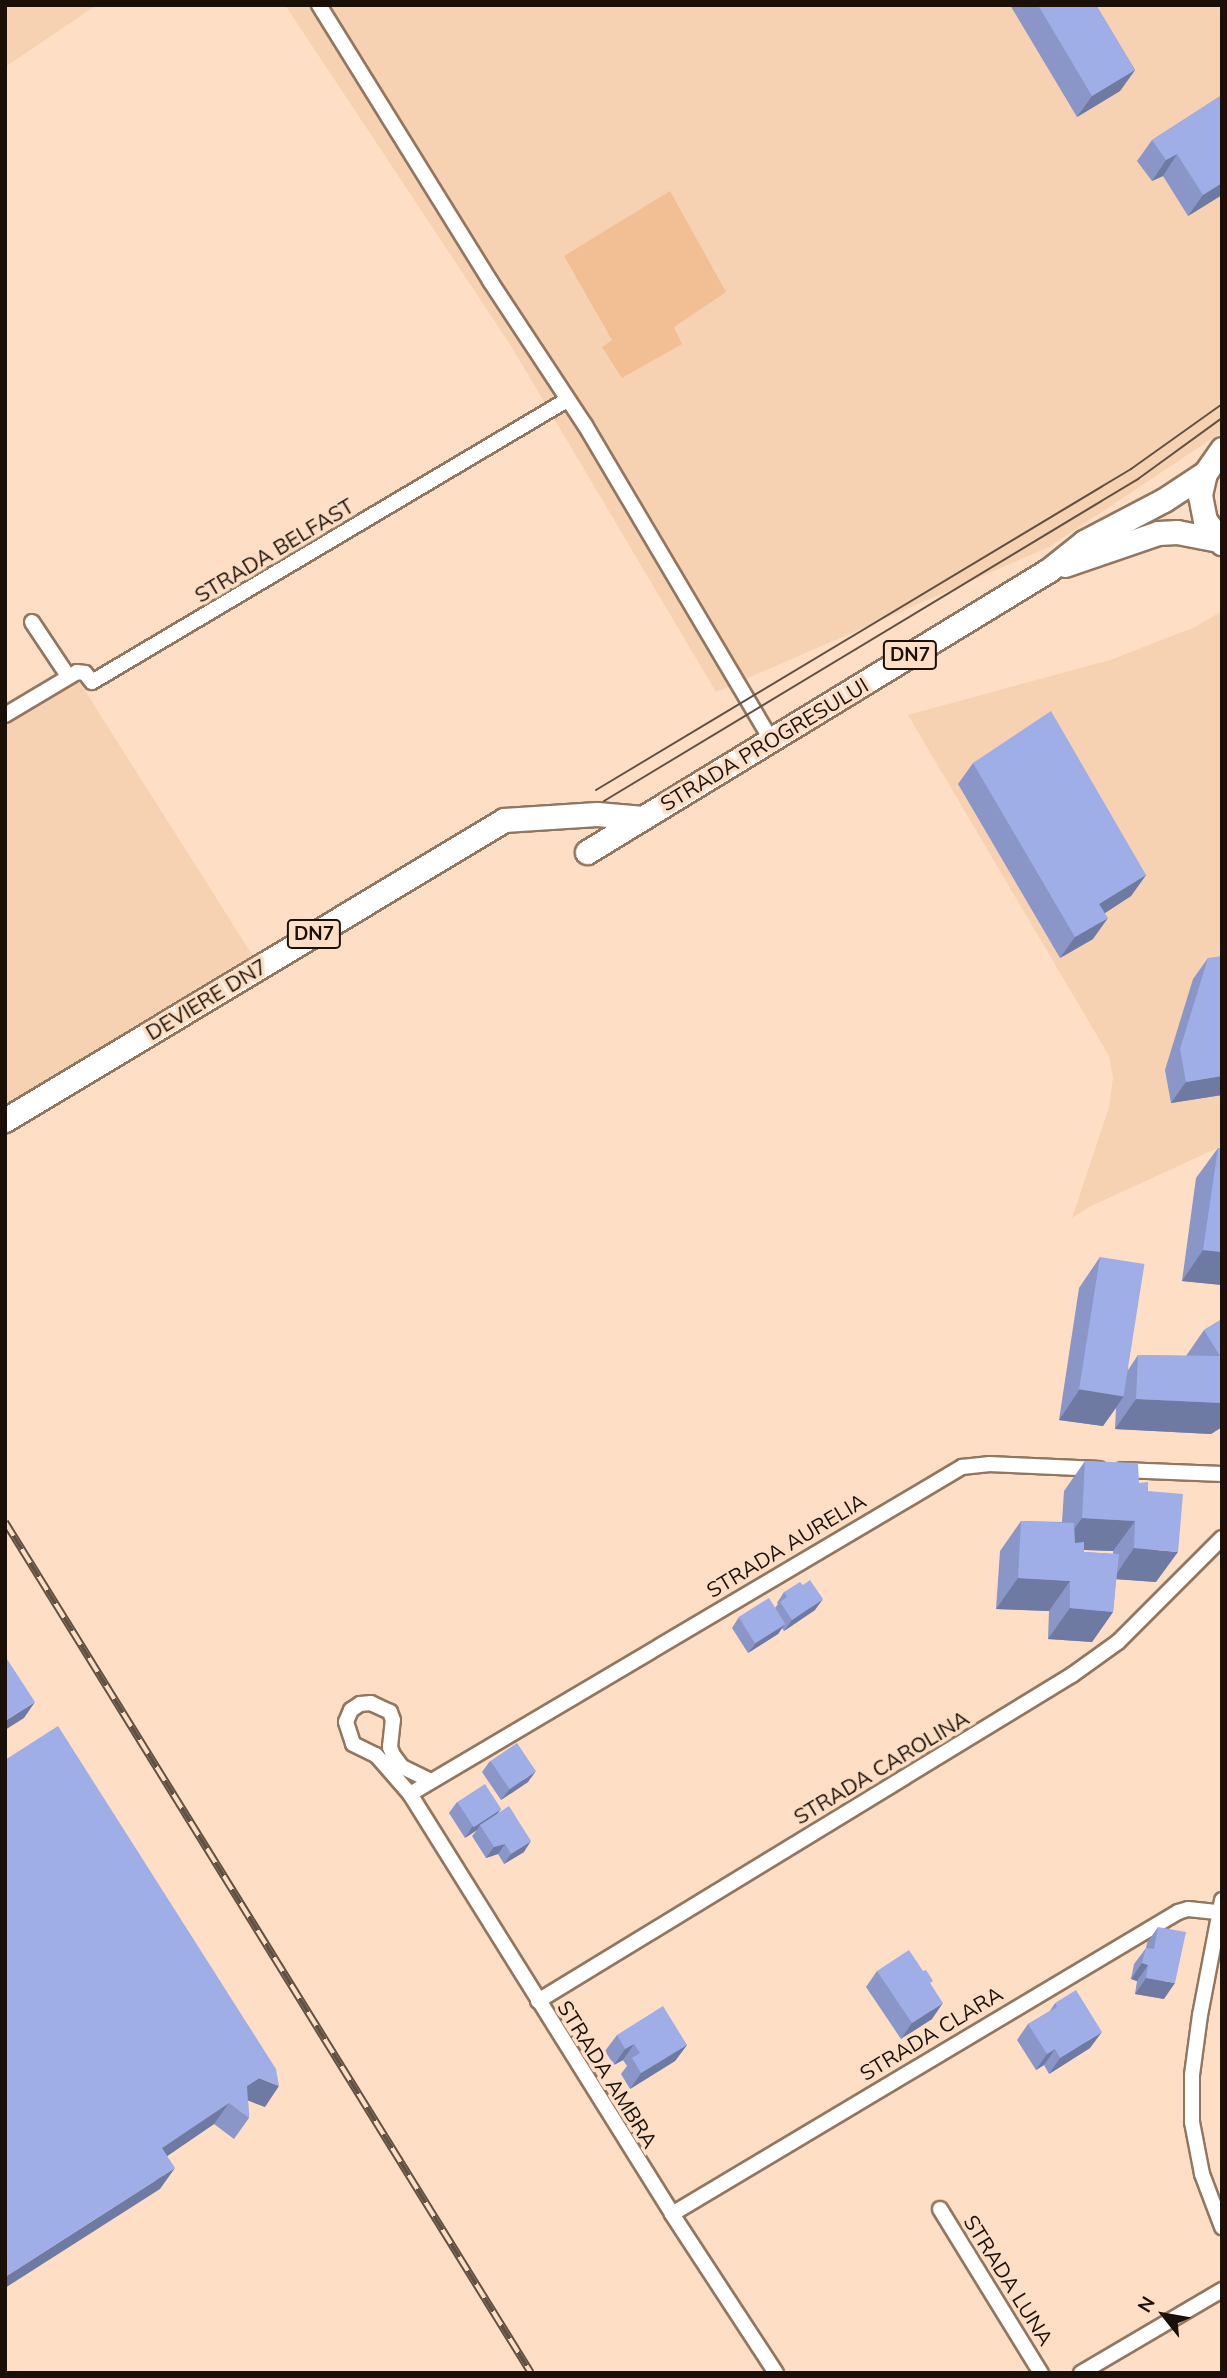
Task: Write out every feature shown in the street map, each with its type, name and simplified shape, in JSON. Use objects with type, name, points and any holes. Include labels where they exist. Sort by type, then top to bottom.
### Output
[{"type":"main road","name":"DN7","points":[[1220,541],[1208,526],[1201,508],[1200,488],[1205,473],[1222,449]]},
{"type":"main road","name":"STRADA PROGRESULUI","points":[[587,852],[1049,569],[1084,542],[1164,500],[1205,473]]},
{"type":"main road","name":"STRADA PROGRESULUI","points":[[1049,569],[1158,533],[1177,532],[1220,541]]},
{"type":"main road","name":"DEVIERE DN7","points":[[5,1121],[504,820],[597,814],[643,818]]},
{"type":"street","points":[[319,5],[567,400],[771,739]]},
{"type":"street","name":"STRADA BELFAST","points":[[68,676],[77,672],[85,673],[92,682],[567,400]]},
{"type":"street","points":[[5,715],[68,676],[32,622]]},
{"type":"street","name":"STRADA AURELIA","points":[[410,1794],[962,1467],[990,1464],[1222,1474]]},
{"type":"street","name":"STRADA CAROLINA","points":[[538,2001],[1072,1675],[1118,1642],[1222,1538]]},
{"type":"street","name":"STRADA AMBRA","points":[[431,1781],[402,1767],[393,1755],[390,1747],[393,1720],[390,1712],[380,1706],[360,1704],[351,1710],[346,1722],[353,1744],[376,1755],[410,1794],[672,2214],[776,2373]]},
{"type":"street","points":[[1220,1906],[1192,2075],[1192,2122],[1202,2174],[1222,2227]]},
{"type":"street","name":"STRADA CLARA","points":[[672,2214],[1101,1955],[1178,1912],[1220,1906]]},
{"type":"street","name":"STRADA LUNA","points":[[940,2209],[1041,2373]]},
{"type":"street","points":[[1081,2373],[1104,2367],[1222,2290]]},
{"type":"shaded area","points":[[5,5],[97,5],[5,67]]},
{"type":"shaded area","points":[[285,5],[1222,5],[1222,432],[1049,547],[716,692],[511,346]]},
{"type":"shaded area","points":[[670,191],[726,292],[674,327],[682,344],[622,378],[602,347],[612,340],[564,256]]},
{"type":"shaded area","points":[[1222,611],[1222,1146],[1089,1207],[1072,1218],[1109,1107],[1113,1078],[1109,1056],[908,715],[1110,660],[1195,627]]},
{"type":"shaded area","points":[[77,678],[258,964],[5,1124],[5,723]]},
{"type":"building","points":[[1038,5],[1096,5],[1135,70],[1092,96]]},
{"type":"building","points":[[1222,95],[1222,183],[1203,195],[1177,154],[1166,160],[1152,140]]},
{"type":"building","points":[[1051,711],[1146,875],[1099,904],[1108,918],[1075,937],[973,763]]},
{"type":"building","points":[[1222,956],[1222,1076],[1186,1082],[1180,1049],[1208,958]]},
{"type":"building","points":[[1218,1148],[1222,1148],[1222,1252],[1203,1250]]},
{"type":"building","points":[[1100,1257],[1144,1264],[1123,1396],[1079,1389]]},
{"type":"building","points":[[1222,1319],[1222,1403],[1136,1399],[1138,1355],[1220,1356],[1204,1330]]},
{"type":"building","points":[[1085,1461],[1138,1463],[1139,1483],[1148,1482],[1148,1491],[1183,1494],[1178,1552],[1134,1548],[1135,1521],[1082,1518]]},
{"type":"building","points":[[1021,1521],[1074,1523],[1075,1543],[1084,1542],[1084,1552],[1119,1554],[1113,1612],[1070,1608],[1070,1581],[1018,1578]]},
{"type":"building","points":[[810,1580],[823,1599],[792,1620],[780,1602],[787,1597],[784,1592],[800,1582],[803,1585]]},
{"type":"building","points":[[769,1598],[785,1624],[755,1643],[738,1617]]},
{"type":"building","points":[[5,1656],[35,1702],[5,1721]]},
{"type":"building","points":[[58,1726],[276,2069],[279,2086],[259,2078],[247,2086],[249,2118],[229,2103],[162,2148],[175,2168],[5,2277],[5,1760]]},
{"type":"building","points":[[517,1743],[536,1771],[509,1789],[490,1761]]},
{"type":"building","points":[[485,1784],[501,1809],[474,1827],[457,1802]]},
{"type":"building","points":[[509,1806],[531,1841],[511,1854],[505,1844],[494,1847],[480,1825]]},
{"type":"building","points":[[1158,1927],[1186,1932],[1175,1983],[1146,1978],[1148,1965],[1142,1963],[1146,1948],[1154,1949]]},
{"type":"building","points":[[909,1950],[923,1971],[926,1970],[933,1981],[930,1983],[943,2003],[912,2023],[877,1971]]},
{"type":"building","points":[[1076,1990],[1102,2032],[1060,2058],[1055,2049],[1047,2054],[1028,2024],[1057,2007],[1055,2003]]},
{"type":"building","points":[[663,2006],[687,2045],[641,2073],[632,2058],[640,2053],[634,2044],[625,2049],[617,2035]]},
{"type":"tram line","points":[[596,790],[1131,469],[1222,404]]},
{"type":"tram line","points":[[604,801],[1138,479],[1222,418]]},
{"type":"railway","points":[[5,1522],[531,2373]]}]
